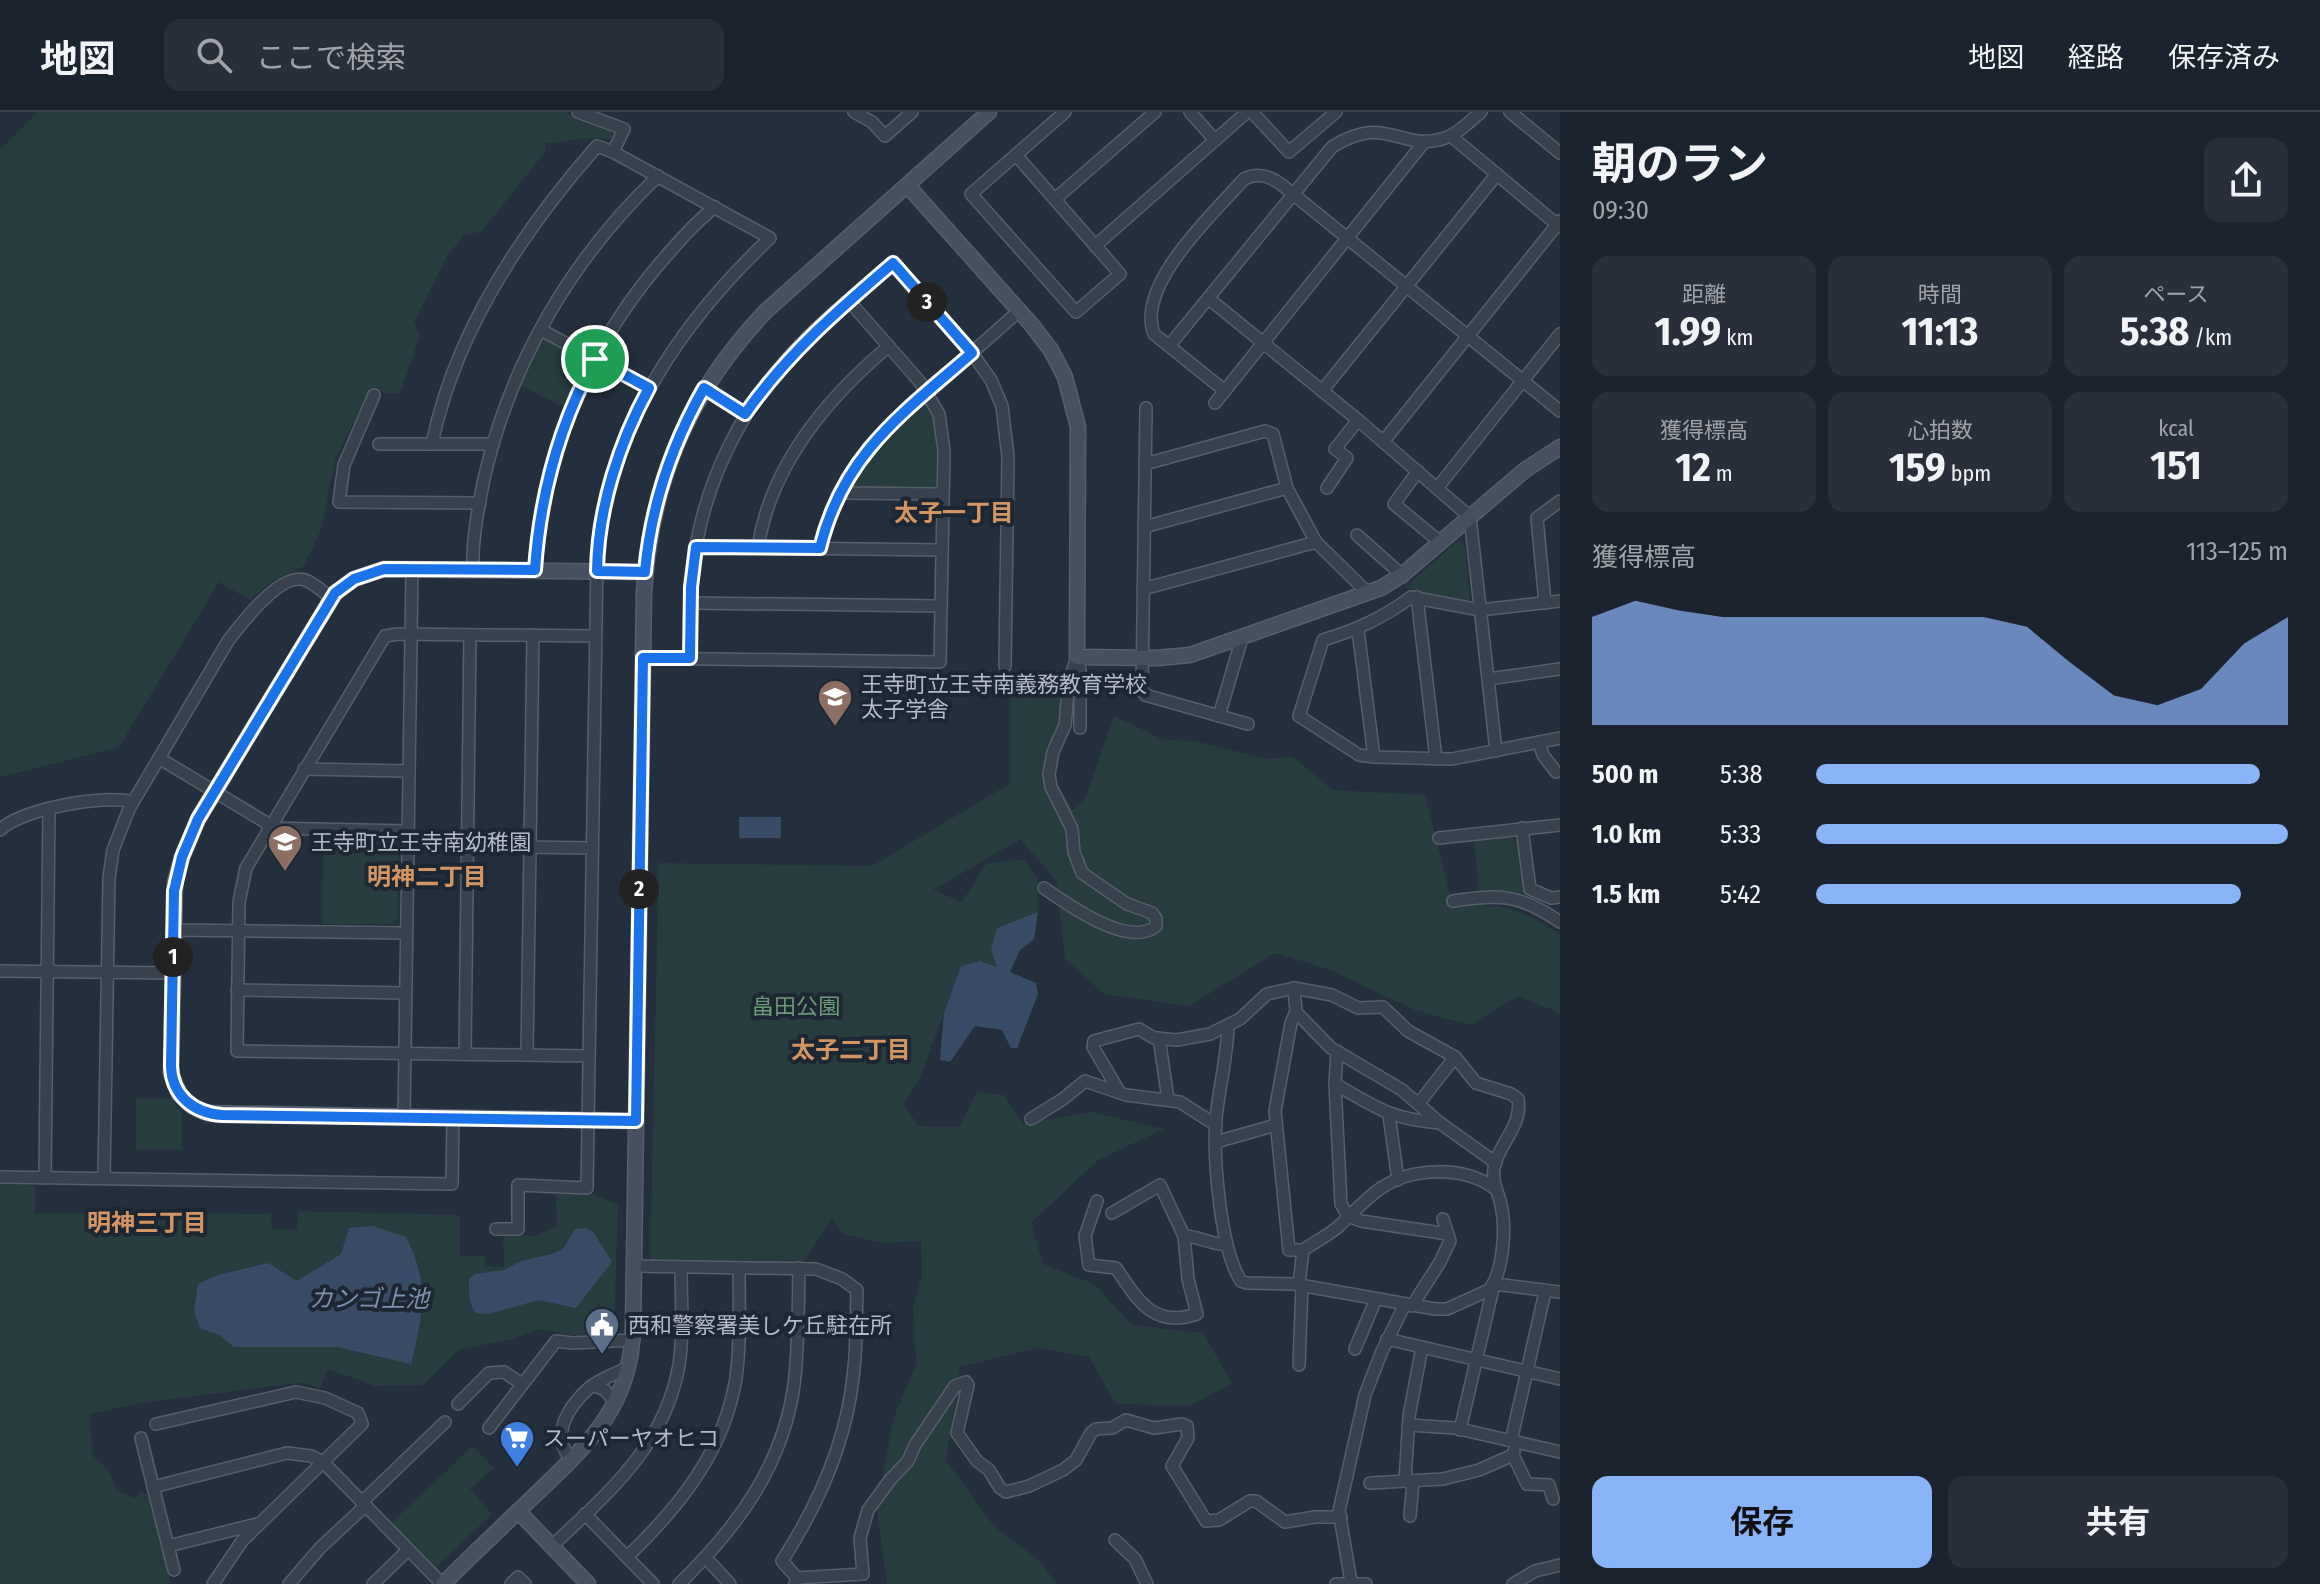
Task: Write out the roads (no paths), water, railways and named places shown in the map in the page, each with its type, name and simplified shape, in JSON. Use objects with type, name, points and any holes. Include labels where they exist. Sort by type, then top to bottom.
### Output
[{"type":"street","points":[[578,112],[624,129],[613,152]]},
{"type":"street","points":[[854,112],[872,122],[885,136],[912,112]]},
{"type":"street","points":[[153,1487],[287,1453],[311,1456],[323,1462],[442,1584],[572,1460],[596,1434],[616,1403],[629,1366],[633,1340],[645,572],[651,526],[664,474],[682,429],[704,388],[733,348],[766,311],[989,112]]},
{"type":"street","points":[[1016,155],[1120,274],[1076,312],[971,194],[1065,112]]},
{"type":"street","points":[[1055,199],[1155,112]]},
{"type":"street","points":[[1190,112],[1215,140]]},
{"type":"street","points":[[1095,246],[1250,112],[1289,152],[1336,112]]},
{"type":"street","points":[[1169,346],[1332,147],[1361,129],[1378,127],[1425,141],[1451,136],[1481,112]]},
{"type":"street","points":[[1510,112],[1560,153]]},
{"type":"street","points":[[1383,442],[1559,224],[1451,136]]},
{"type":"street","points":[[1215,403],[1425,141]]},
{"type":"street","points":[[432,444],[442,405],[486,302],[516,249],[597,146],[770,238],[702,309],[649,388],[614,472],[600,534],[597,571],[587,1188],[518,1185],[518,1229],[496,1229]]},
{"type":"street","points":[[1322,391],[1497,174]]},
{"type":"street","points":[[1225,391],[1154,334],[1151,314],[1158,287],[1185,246],[1244,179],[1252,175],[1272,178],[1293,194],[1560,411]]},
{"type":"street","points":[[473,569],[473,542],[493,444],[515,381],[541,330],[589,252],[658,176]]},
{"type":"street","points":[[907,185],[1019,311],[1057,360],[1076,412],[1080,728]]},
{"type":"street","points":[[535,570],[538,528],[553,461],[571,409],[595,359],[635,293],[687,233],[715,207]]},
{"type":"street","points":[[690,658],[696,547],[715,474],[745,414],[791,354],[893,263],[972,353],[998,392],[1008,439],[1005,666]]},
{"type":"street","points":[[1208,298],[1358,420],[1470,517],[1496,751]]},
{"type":"street","points":[[643,658],[940,662],[942,425],[927,392],[849,301]]},
{"type":"street","points":[[820,548],[829,516],[840,493],[877,437],[1019,311]]},
{"type":"street","points":[[541,330],[649,388]]},
{"type":"street","points":[[1438,487],[1560,334]]},
{"type":"street","points":[[758,547],[772,496],[800,442],[853,377],[889,346]]},
{"type":"street","points":[[704,388],[745,414]]},
{"type":"street","points":[[374,395],[344,465],[339,502],[480,503]]},
{"type":"street","points":[[1146,408],[1142,689],[1145,695],[1248,724]]},
{"type":"street","points":[[1327,488],[1347,458],[1335,449],[1358,420]]},
{"type":"street","points":[[1145,464],[1265,431],[1273,434],[1287,488],[1316,542],[1368,593]]},
{"type":"street","points":[[379,444],[493,444]]},
{"type":"street","points":[[1077,657],[1190,655],[1368,593],[1402,575],[1525,470],[1560,447]]},
{"type":"street","points":[[1418,471],[1394,504],[1440,542]]},
{"type":"street","points":[[1144,527],[1287,488]]},
{"type":"street","points":[[840,493],[943,494]]},
{"type":"street","points":[[1545,603],[1537,518],[1560,501]]},
{"type":"street","points":[[1357,535],[1402,575]]},
{"type":"street","points":[[1143,589],[1316,542]]},
{"type":"street","points":[[696,547],[942,550]]},
{"type":"street","points":[[636,1121],[222,1115],[198,1110],[179,1094],[172,1080],[172,973],[175,882],[192,830],[331,598],[346,584],[374,571],[412,569],[645,572]]},
{"type":"street","points":[[404,1118],[412,569]]},
{"type":"street","points":[[104,1178],[110,865],[117,835],[133,802],[228,641],[245,619],[269,595],[282,586],[302,579],[331,598]]},
{"type":"street","points":[[1560,601],[1480,610],[1411,597],[1358,630],[1323,640],[1299,716],[1359,755],[1374,757],[1452,759],[1560,738]]},
{"type":"street","points":[[1417,597],[1436,759]]},
{"type":"street","points":[[691,603],[941,606]]},
{"type":"street","points":[[1358,630],[1374,757]]},
{"type":"street","points":[[589,1056],[237,1051],[237,990],[242,880],[252,855],[381,640],[391,634],[595,636]]},
{"type":"street","points":[[465,1054],[470,635]]},
{"type":"street","points":[[527,1055],[533,635]]},
{"type":"street","points":[[1219,716],[1242,638]]},
{"type":"street","points":[[1044,888],[1098,923],[1130,931],[1151,930],[1156,926],[1152,913],[1127,904],[1082,873],[1074,852],[1072,829],[1051,787],[1049,774],[1053,752],[1065,725],[1069,681],[1077,657]]},
{"type":"street","points":[[1488,679],[1560,669]]},
{"type":"street","points":[[1539,742],[1543,755],[1556,772]]},
{"type":"street","points":[[159,758],[269,827],[408,831]]},
{"type":"street","points":[[304,769],[409,771]]},
{"type":"street","points":[[0,830],[19,816],[49,809],[97,800],[133,802]]},
{"type":"street","points":[[45,1178],[49,809]]},
{"type":"street","points":[[1439,838],[1560,825]]},
{"type":"street","points":[[1522,828],[1530,889],[1551,898],[1560,897]]},
{"type":"street","points":[[468,846],[592,848]]},
{"type":"street","points":[[1533,907],[1541,894]]},
{"type":"street","points":[[1453,901],[1499,895],[1533,907],[1560,922]]},
{"type":"street","points":[[173,930],[406,933]]},
{"type":"street","points":[[0,971],[172,973]]},
{"type":"street","points":[[1294,988],[1296,1012],[1278,1090],[1276,1125],[1289,1250],[1303,1250],[1338,1227],[1383,1186],[1398,1180],[1450,1172],[1484,1181],[1494,1188]]},
{"type":"street","points":[[1120,1093],[1093,1047],[1094,1041],[1139,1029],[1159,1038],[1190,1039],[1228,1027],[1267,994],[1294,988],[1332,995],[1358,1008],[1383,1007],[1408,1031],[1455,1057],[1476,1083],[1518,1099],[1514,1125],[1496,1163],[1494,1188],[1502,1216],[1500,1255],[1460,1430]]},
{"type":"street","points":[[237,990],[405,993]]},
{"type":"street","points":[[1296,1012],[1337,1051],[1390,1082],[1496,1163]]},
{"type":"street","points":[[1228,1027],[1216,1142],[1225,1244],[1241,1281],[1300,1285],[1447,1309],[1484,1294],[1494,1284]]},
{"type":"street","points":[[1159,1038],[1168,1099]]},
{"type":"street","points":[[1337,1051],[1335,1084],[1341,1204],[1348,1216],[1361,1221],[1448,1234]]},
{"type":"street","points":[[1419,1103],[1455,1057]]},
{"type":"street","points":[[1031,1119],[1085,1081],[1141,1098],[1168,1099],[1188,1105],[1216,1125]]},
{"type":"street","points":[[1335,1084],[1389,1115],[1410,1121],[1440,1123]]},
{"type":"street","points":[[1389,1115],[1398,1180]]},
{"type":"street","points":[[0,1177],[452,1184],[453,1118]]},
{"type":"street","points":[[1216,1142],[1276,1125]]},
{"type":"street","points":[[1097,1201],[1085,1236],[1089,1265],[1116,1268],[1136,1300],[1160,1315],[1186,1318],[1197,1314],[1188,1279],[1184,1236],[1160,1185],[1112,1213]]},
{"type":"street","points":[[1351,1582],[1339,1511],[1359,1418],[1387,1339],[1440,1262],[1450,1241],[1443,1219]]},
{"type":"street","points":[[1184,1236],[1225,1244]]},
{"type":"street","points":[[1299,1365],[1303,1250]]},
{"type":"street","points":[[633,1266],[799,1268],[825,1271],[857,1290],[854,1375],[846,1421],[820,1494],[782,1561],[796,1581],[863,1574],[860,1538],[868,1510],[908,1461],[921,1436],[955,1386],[961,1382],[968,1385],[957,1433],[977,1461],[989,1470],[1006,1492],[1050,1477],[1069,1466],[1081,1454],[1096,1429],[1112,1428],[1131,1420],[1154,1428],[1187,1426],[1188,1438],[1172,1466],[1206,1521],[1219,1520],[1250,1501],[1256,1501],[1285,1522],[1341,1517]]},
{"type":"street","points":[[552,1546],[642,1455],[669,1401],[680,1353],[681,1267]]},
{"type":"street","points":[[627,1557],[686,1494],[722,1428],[738,1357],[739,1268]]},
{"type":"street","points":[[679,1584],[706,1558],[746,1509],[761,1484],[780,1440],[791,1403],[796,1363],[799,1268]]},
{"type":"street","points":[[1494,1284],[1560,1292]]},
{"type":"street","points":[[1545,1292],[1514,1446],[1527,1484],[1549,1485],[1553,1499]]},
{"type":"street","points":[[1355,1349],[1376,1299]]},
{"type":"street","points":[[1387,1339],[1560,1379]]},
{"type":"street","points":[[489,1428],[556,1341],[633,1340]]},
{"type":"street","points":[[1410,1516],[1409,1425],[1422,1347]]},
{"type":"street","points":[[572,1460],[563,1451],[560,1429],[593,1385],[629,1366]]},
{"type":"street","points":[[458,1404],[489,1373],[504,1372],[522,1384]]},
{"type":"street","points":[[593,1385],[605,1390],[616,1403]]},
{"type":"street","points":[[156,1424],[286,1393],[313,1394],[358,1413],[362,1424],[258,1523],[213,1584]]},
{"type":"street","points":[[289,1584],[320,1548],[445,1422]]},
{"type":"street","points":[[1409,1425],[1460,1430],[1514,1446],[1560,1452]]},
{"type":"street","points":[[141,1438],[174,1570]]},
{"type":"street","points":[[1370,1483],[1463,1476],[1514,1446]]},
{"type":"street","points":[[518,1511],[588,1584]]},
{"type":"street","points":[[585,1514],[653,1584]]},
{"type":"street","points":[[168,1546],[258,1523]]},
{"type":"street","points":[[1115,1540],[1135,1559],[1147,1584]]},
{"type":"street","points":[[373,1584],[408,1550]]},
{"type":"street","points":[[706,1558],[730,1584]]},
{"type":"street","points":[[1513,1584],[1535,1571],[1560,1565]]},
{"type":"street","points":[[1526,1584],[1535,1571]]},
{"type":"street","points":[[511,1584],[518,1577],[525,1584]]},
{"type":"street","points":[[1336,1584],[1366,1584]]},
{"type":"water","points":[[739,817],[781,817],[781,838],[739,838]]},
{"type":"water","points":[[1038,912],[1034,939],[1020,950],[1010,972],[1036,983],[1038,994],[1017,1048],[1011,1048],[1002,1030],[975,1026],[950,1062],[940,1060],[944,1013],[961,966],[980,961],[997,967],[991,949],[997,928]]},
{"type":"water","name":"カンゴ上池","points":[[373,1226],[406,1237],[419,1270],[421,1315],[411,1364],[337,1347],[234,1347],[219,1335],[200,1328],[194,1312],[198,1284],[218,1275],[268,1263],[297,1281],[341,1254],[349,1228]]},
{"type":"water","points":[[586,1228],[594,1233],[612,1262],[576,1308],[539,1300],[488,1314],[476,1313],[473,1309],[469,1279],[475,1274],[504,1270],[521,1261],[552,1254],[563,1249],[575,1229]]},
{"type":"place","name":"王寺町立王寺南義務教育学校 太子学舎","points":[[835,728]]},
{"type":"place","name":"王寺町立王寺南幼稚園","points":[[285,873]]},
{"type":"place","name":"西和警察署美しケ丘駐在所","points":[[602,1356]]},
{"type":"place","name":"スーパーヤオヒコ","points":[[517,1469]]},
{"type":"district","name":"太子一丁目","points":[[954,513]]},
{"type":"district","name":"明神二丁目","points":[[427,877]]},
{"type":"district","name":"太子二丁目","points":[[851,1050]]},
{"type":"district","name":"明神三丁目","points":[[147,1223]]},
{"type":"park label","name":"畠田公園","points":[[796,1006]]}]
